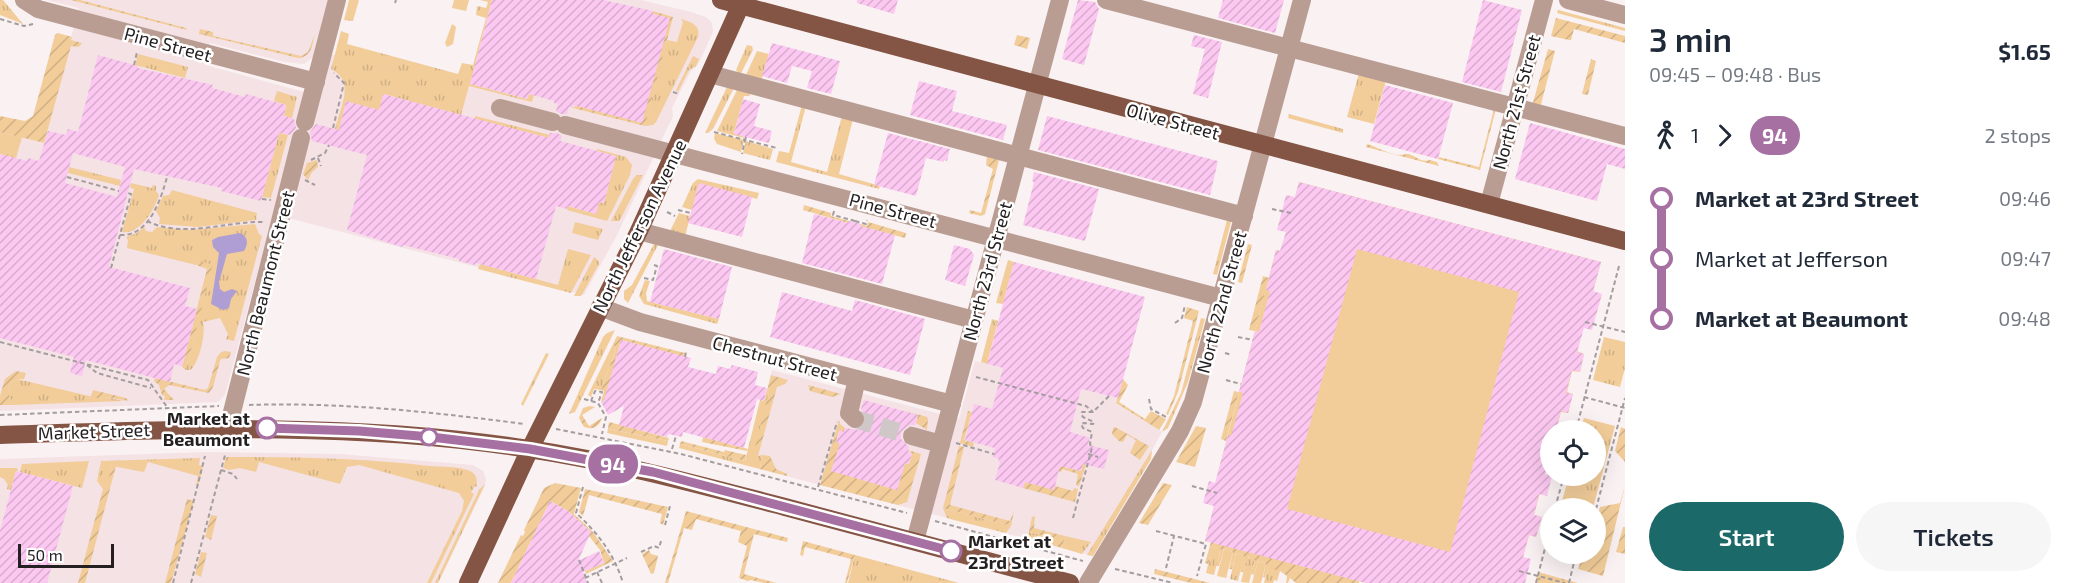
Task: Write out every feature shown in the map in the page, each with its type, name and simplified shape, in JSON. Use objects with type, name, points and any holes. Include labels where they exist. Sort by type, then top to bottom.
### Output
[{"type":"main road","name":"Olive Street","points":[[721,0],[742,3],[1625,241]]},
{"type":"main road","name":"North Jefferson Avenue","points":[[468,583],[530,449],[639,231],[742,3]]},
{"type":"main road","name":"Market Street","points":[[0,435],[228,428],[359,431],[530,449],[653,472],[1070,583]]},
{"type":"street","name":"Pine Street","points":[[24,0],[38,9],[322,76]]},
{"type":"street","name":"North Beaumont Street","points":[[228,428],[303,130],[322,76],[337,0]]},
{"type":"street","name":"North 23rd Street","points":[[915,541],[949,444],[952,404],[1060,0]]},
{"type":"street","points":[[1106,0],[1625,136]]},
{"type":"street","name":"North 22nd Street","points":[[1088,583],[1186,417],[1199,382],[1302,0]]},
{"type":"street","name":"North 21st Street","points":[[1489,204],[1544,0]]},
{"type":"street","points":[[1568,0],[1625,15]]},
{"type":"street","points":[[710,74],[1244,216]]},
{"type":"street","name":"Pine Street","points":[[500,108],[1221,298]]},
{"type":"street","points":[[639,231],[974,320]]},
{"type":"street","name":"Chestnut Street","points":[[600,308],[640,322],[952,404]]},
{"type":"street","points":[[847,416],[857,379]]},
{"type":"street","points":[[912,436],[949,444]]},
{"type":"path","points":[[0,19],[24,26],[33,24]]},
{"type":"path","points":[[134,65],[137,52]]},
{"type":"path","points":[[322,76],[339,76],[344,83],[333,128]]},
{"type":"path","points":[[673,92],[679,94]]},
{"type":"path","points":[[714,132],[746,138],[777,148]]},
{"type":"path","points":[[742,154],[746,138]]},
{"type":"path","points":[[305,160],[318,158],[325,153],[329,145]]},
{"type":"path","points":[[318,158],[321,166]]},
{"type":"path","points":[[67,177],[119,191]]},
{"type":"path","points":[[120,235],[130,234],[147,221],[157,207],[167,177]]},
{"type":"path","points":[[111,268],[130,194],[128,193]]},
{"type":"path","points":[[262,199],[273,200]]},
{"type":"path","points":[[1272,208],[1290,213]]},
{"type":"path","points":[[678,210],[691,213]]},
{"type":"path","points":[[834,211],[833,215],[855,222],[866,224],[867,220]]},
{"type":"path","points":[[667,212],[675,216]]},
{"type":"path","points":[[147,221],[169,227],[190,229],[267,223]]},
{"type":"path","points":[[644,278],[653,280],[657,266],[651,264]]},
{"type":"path","points":[[1578,420],[1619,266]]},
{"type":"path","points":[[1175,323],[1182,318],[1185,305]]},
{"type":"path","points":[[1585,322],[1625,332]]},
{"type":"path","points":[[1238,337],[1252,340]]},
{"type":"path","points":[[0,342],[148,380],[168,408]]},
{"type":"path","points":[[685,357],[686,352]]},
{"type":"path","points":[[1225,353],[1232,356]]},
{"type":"path","points":[[79,363],[81,356]]},
{"type":"path","points":[[87,365],[97,374],[152,388]]},
{"type":"path","points":[[974,377],[1086,406],[1093,412]]},
{"type":"path","points":[[1226,380],[1241,384]]},
{"type":"path","points":[[591,401],[595,391],[602,392],[598,403]]},
{"type":"path","points":[[1073,518],[1089,454],[1092,432],[1083,428],[1081,424],[1093,424],[1094,422],[1081,416],[1082,412],[1093,412],[1109,396]]},
{"type":"path","points":[[1584,397],[1624,408]]},
{"type":"path","points":[[1599,498],[1625,398]]},
{"type":"path","points":[[584,399],[598,403],[603,409],[606,417],[602,434]]},
{"type":"path","points":[[1149,399],[1151,410],[1168,418]]},
{"type":"path","points":[[818,487],[847,416]]},
{"type":"path","points":[[672,449],[676,436]]},
{"type":"path","points":[[949,444],[994,454]]},
{"type":"path","points":[[1089,454],[1098,457]]},
{"type":"path","points":[[173,583],[206,456]]},
{"type":"path","points":[[191,583],[225,456]]},
{"type":"path","points":[[221,470],[232,474],[237,479]]},
{"type":"path","points":[[1192,486],[1217,493]]},
{"type":"path","points":[[583,487],[576,513],[598,535],[623,583]]},
{"type":"path","points":[[665,525],[670,506]]},
{"type":"path","points":[[1156,531],[1206,543],[1197,576]]},
{"type":"path","points":[[1166,568],[1174,536]]},
{"type":"path","points":[[645,551],[654,546],[659,548],[661,541]]},
{"type":"path","points":[[1058,555],[1088,563]]},
{"type":"path","points":[[587,577],[627,558]]},
{"type":"path","points":[[579,560],[588,583]]},
{"type":"path","points":[[1536,583],[1541,564]]},
{"type":"path","points":[[1519,570],[1567,583],[1573,564]]},
{"type":"path","points":[[1118,570],[1173,583]]},
{"type":"path","points":[[597,572],[602,583]]},
{"type":"shaded area","points":[[47,0],[330,0],[315,56],[304,64],[285,62],[210,43],[205,65],[319,96],[330,54],[468,90],[492,0],[641,0],[706,17],[712,23],[713,32],[698,65],[691,71],[672,108],[673,116],[617,235],[584,295],[273,214],[225,395],[218,402],[0,411],[0,132],[43,143],[79,8]]},
{"type":"shaded area","points":[[240,233],[247,243],[244,251],[227,254],[219,282],[220,289],[224,292],[232,289],[237,291],[231,299],[229,308],[223,310],[211,304],[219,253],[213,247],[212,240]]},
{"type":"shaded area","points":[[975,361],[1117,398],[1116,403],[1162,432],[1152,450],[1151,458],[1093,556],[748,466],[772,370],[959,419]]},
{"type":"shaded area","points":[[207,452],[340,454],[473,465],[483,471],[486,479],[485,486],[438,583],[0,583],[0,459]]},
{"type":"green space","points":[[0,0],[3,0],[23,24],[0,15]]},
{"type":"green space","points":[[71,0],[80,0],[187,30]]},
{"type":"green space","points":[[349,0],[359,0],[353,21],[344,20]]},
{"type":"green space","points":[[454,0],[469,0],[466,11],[452,8]]},
{"type":"green space","points":[[480,0],[492,0],[470,84],[527,99],[529,94],[534,95],[532,102],[469,86],[461,115],[384,94],[379,110],[346,102],[339,130],[335,129],[343,104],[345,88],[339,74],[331,69],[341,31],[349,34],[347,44],[458,74],[462,63],[473,65],[486,18],[476,15],[477,6],[486,8],[488,2]]},
{"type":"green space","points":[[1558,10],[1625,28],[1625,31],[1557,13]]},
{"type":"green space","points":[[653,11],[673,17],[645,126],[573,108],[669,18],[653,14]]},
{"type":"green space","points":[[1556,18],[1625,36],[1625,43],[1574,29],[1571,40],[1551,36]]},
{"type":"green space","points":[[681,19],[697,27],[698,37],[656,122],[645,126],[667,40],[677,42],[683,22]]},
{"type":"green space","points":[[452,24],[456,27],[453,44],[447,47],[445,43]]},
{"type":"green space","points":[[200,29],[213,32],[213,36],[301,56],[308,52],[315,34],[309,53],[298,58],[199,34]]},
{"type":"green space","points":[[58,33],[82,43],[79,47],[71,46],[44,143],[0,132],[0,116],[25,121],[33,116],[55,35]]},
{"type":"green space","points":[[1017,35],[1030,38],[1027,49],[1014,45]]},
{"type":"green space","points":[[747,45],[752,46],[753,50],[740,75],[736,70]]},
{"type":"green space","points":[[1548,49],[1555,51],[1540,108],[1532,106]]},
{"type":"green space","points":[[757,51],[769,54],[761,81],[745,77]]},
{"type":"green space","points":[[138,54],[188,67],[185,78],[135,65]]},
{"type":"green space","points":[[693,56],[699,59],[696,66],[689,70],[678,92],[676,90]]},
{"type":"green space","points":[[1591,59],[1596,61],[1588,95],[1582,94]]},
{"type":"green space","points":[[1359,73],[1386,80],[1374,124],[1347,117]]},
{"type":"green space","points":[[735,86],[713,129],[705,133],[727,87]]},
{"type":"green space","points":[[738,88],[749,93],[750,96],[744,96],[734,133],[744,138],[717,131]]},
{"type":"green space","points":[[277,91],[297,97],[292,118],[284,116],[286,105],[274,101]]},
{"type":"green space","points":[[802,105],[806,106],[791,162],[827,172],[842,116],[853,119],[839,174],[880,186],[879,189],[776,162],[779,151],[789,153]]},
{"type":"green space","points":[[1494,109],[1496,109],[1480,170],[1438,159],[1439,157],[1479,167]]},
{"type":"green space","points":[[1289,114],[1343,129],[1343,133],[1288,118]]},
{"type":"green space","points":[[475,116],[550,135],[549,138],[475,119]]},
{"type":"green space","points":[[0,132],[22,137],[16,158],[0,154]]},
{"type":"green space","points":[[279,133],[288,135],[271,198],[262,197]]},
{"type":"green space","points":[[715,133],[744,140],[741,152],[717,144],[714,139]]},
{"type":"green space","points":[[746,141],[773,149],[770,160],[743,153]]},
{"type":"green space","points":[[1367,144],[1387,152],[1399,155],[1408,154],[1421,160],[1437,162],[1439,166],[1366,147]]},
{"type":"green space","points":[[597,149],[626,157],[632,165],[630,175],[607,221],[567,210],[568,206],[596,214],[599,202],[604,203],[616,156],[597,151]]},
{"type":"green space","points":[[987,156],[999,160],[985,214],[981,216],[969,213],[970,210],[981,213],[993,169],[986,165]]},
{"type":"green space","points":[[317,160],[318,167],[308,180],[303,174],[307,163]]},
{"type":"green space","points":[[69,167],[121,180],[120,186],[68,173]]},
{"type":"green space","points":[[637,175],[643,175],[621,218],[619,221],[611,221],[633,179]]},
{"type":"green space","points":[[698,179],[759,193],[757,199],[699,184],[692,210],[682,207],[693,183]]},
{"type":"green space","points":[[1299,182],[1601,262],[1577,351],[1584,354],[1580,372],[1572,371],[1567,392],[1573,394],[1568,413],[1561,412],[1559,420],[1540,420],[1540,486],[1542,486],[1534,515],[1540,516],[1540,524],[1536,537],[1529,535],[1516,583],[1366,583],[1205,541],[1218,491],[1218,473],[1276,250],[1281,251]]},
{"type":"green space","points":[[131,183],[152,188],[153,185],[156,186],[159,195],[150,214],[141,225],[129,232],[122,232],[134,189],[130,188]]},
{"type":"green space","points":[[172,190],[257,213],[256,220],[198,227],[159,224],[160,218],[156,211],[163,196],[169,195]]},
{"type":"green space","points":[[804,205],[849,221],[848,223],[803,210]]},
{"type":"green space","points":[[679,213],[690,216],[685,237],[669,233]]},
{"type":"green space","points":[[1228,216],[1231,222],[1217,275],[1213,274]]},
{"type":"green space","points":[[575,222],[603,229],[598,240],[572,233]]},
{"type":"green space","points":[[868,222],[906,233],[905,238],[860,226],[861,224],[867,226]]},
{"type":"green space","points":[[255,224],[262,236],[234,341],[226,339],[228,334],[220,318],[203,322],[204,333],[199,355],[193,367],[186,370],[212,265],[198,263],[196,265],[127,248],[126,237],[137,233],[144,227],[146,231],[152,232],[157,227],[189,230]]},
{"type":"green space","points":[[655,242],[659,243],[628,303],[624,299],[624,291],[632,285]]},
{"type":"green space","points":[[1248,244],[1252,245],[1242,283],[1238,282]]},
{"type":"green space","points":[[568,249],[591,255],[571,293],[478,269],[480,264],[558,285]]},
{"type":"green space","points":[[594,257],[599,264],[581,296],[574,296]]},
{"type":"green space","points":[[1008,260],[1014,262],[1003,304],[996,303]]},
{"type":"green space","points":[[201,261],[213,265],[186,370],[182,367],[207,269],[196,265]]},
{"type":"green space","points":[[1263,276],[1269,278],[1255,331],[1249,330]]},
{"type":"green space","points":[[645,280],[650,281],[646,293],[647,301],[719,319],[717,324],[644,304],[639,296]]},
{"type":"green space","points":[[1187,307],[1199,311],[1178,392],[1168,415],[1166,414],[1174,396],[1193,321],[1184,318]]},
{"type":"green space","points":[[1201,318],[1205,319],[1188,382],[1168,428],[1162,432],[1181,393]]},
{"type":"green space","points":[[992,319],[998,321],[987,364],[981,362]]},
{"type":"green space","points":[[615,330],[575,412],[569,414],[603,337]]},
{"type":"green space","points":[[617,336],[685,353],[684,357],[621,340],[605,400],[601,402],[604,391],[601,390],[616,349],[613,344]]},
{"type":"green space","points":[[1604,337],[1625,342],[1625,368],[1620,387],[1593,380]]},
{"type":"green space","points":[[613,344],[616,349],[601,390],[594,389],[591,397],[588,395]]},
{"type":"green space","points":[[225,351],[231,352],[229,358],[221,359],[209,393],[169,385],[164,389],[174,400],[164,400],[165,396],[162,395],[159,385],[154,381],[155,378],[205,390],[208,388],[217,357]]},
{"type":"green space","points":[[546,353],[549,354],[523,406],[521,404]]},
{"type":"green space","points":[[16,371],[26,373],[24,379],[17,379],[10,384],[9,395],[13,405],[0,405],[5,379]]},
{"type":"green space","points":[[771,375],[788,380],[777,387],[758,456],[754,451]]},
{"type":"green space","points":[[17,379],[89,396],[89,398],[104,397],[124,401],[13,405],[9,395],[10,384]]},
{"type":"green space","points":[[1123,379],[1128,385],[1119,402],[1145,419],[1151,411],[1166,419],[1159,430],[1116,403]]},
{"type":"green space","points":[[808,385],[841,394],[832,397],[810,391]]},
{"type":"green space","points":[[768,387],[758,456],[762,455],[760,469],[679,448],[680,444],[745,461],[760,400],[764,401]]},
{"type":"green space","points":[[93,390],[126,398],[129,401],[104,397],[90,399],[89,396]]},
{"type":"green space","points":[[1234,391],[1239,392],[1226,441],[1221,439]]},
{"type":"green space","points":[[595,407],[582,415],[589,426],[602,418],[597,426],[590,428],[584,427],[579,418],[583,408]]},
{"type":"green space","points":[[903,410],[927,417],[927,430],[916,423],[918,415]]},
{"type":"green space","points":[[968,411],[972,412],[964,440],[974,443],[973,447],[960,443]]},
{"type":"green space","points":[[839,420],[845,428],[844,432],[839,431],[836,441],[840,443],[832,471],[897,490],[905,463],[909,464],[912,454],[908,450],[921,454],[907,502],[898,505],[820,485]]},
{"type":"green space","points":[[609,422],[669,438],[668,441],[608,429]]},
{"type":"green space","points":[[1606,424],[1615,426],[1606,460]]},
{"type":"green space","points":[[1196,426],[1206,428],[1195,467],[1176,462]]},
{"type":"green space","points":[[1115,427],[1149,446],[1140,460],[1130,453],[1136,440],[1127,435],[1123,442],[1119,441],[1112,434]]},
{"type":"green space","points":[[1621,427],[1625,429],[1625,462],[1615,451]]},
{"type":"green space","points":[[608,429],[668,441],[667,446],[607,433]]},
{"type":"green space","points":[[703,437],[748,449],[747,451],[702,442]]},
{"type":"green space","points":[[681,441],[746,455],[745,461],[680,444]]},
{"type":"green space","points":[[959,446],[964,447],[950,505],[1010,521],[1014,511],[1011,526],[943,508]]},
{"type":"green space","points":[[1152,450],[1151,459],[1093,556],[1087,555]]},
{"type":"green space","points":[[762,455],[770,456],[776,469],[787,476],[760,469]]},
{"type":"green space","points":[[226,457],[353,460],[455,467],[466,469],[474,474],[477,487],[475,486],[471,492],[474,494],[431,583],[427,583],[462,511],[464,501],[459,493],[359,465],[347,467],[340,484],[259,462],[256,472],[240,468],[229,470],[223,468]]},
{"type":"green space","points":[[200,458],[199,465],[203,466],[198,487],[196,485],[198,476],[148,462],[144,472],[112,466],[106,489],[103,489],[97,481],[101,461]]},
{"type":"green space","points":[[1085,458],[1086,465],[1079,486],[1076,485],[1078,474],[1062,469],[1061,472],[1058,471],[1060,466],[1081,471]]},
{"type":"green space","points":[[89,461],[82,488],[20,472],[22,464]]},
{"type":"green space","points":[[112,466],[116,466],[85,583],[78,583],[103,489],[106,488]]},
{"type":"green space","points":[[0,468],[17,468],[11,490],[7,489],[8,485],[0,477]]},
{"type":"green space","points":[[1025,482],[1053,489],[1055,486],[1073,491],[1074,488],[1078,489],[1075,502],[1023,488]]},
{"type":"green space","points":[[555,483],[581,488],[574,514],[593,532],[613,561],[586,574],[585,571],[604,563],[600,550],[589,536],[590,531],[568,511],[550,501],[511,583],[498,583],[521,535],[523,536],[525,532],[544,488]]},
{"type":"green space","points":[[1163,483],[1172,485],[1148,525],[1139,523]]},
{"type":"green space","points":[[485,484],[438,583],[435,583],[479,490]]},
{"type":"green space","points":[[1566,486],[1599,486],[1596,498],[1563,498]]},
{"type":"green space","points":[[1625,486],[1606,564],[1606,506],[1620,503]]},
{"type":"green space","points":[[585,489],[668,507],[663,525],[660,523],[662,514],[589,495],[583,516],[579,512]]},
{"type":"green space","points":[[187,499],[194,501],[171,583],[165,583]]},
{"type":"green space","points":[[943,508],[1011,526],[1006,533],[954,520],[947,518]]},
{"type":"green space","points":[[686,511],[788,538],[787,542],[754,534],[744,574],[776,583],[739,578],[747,546],[738,542],[741,531],[696,519],[692,530],[684,528],[668,583],[665,583]]},
{"type":"green space","points":[[211,515],[217,516],[211,540],[205,537]]},
{"type":"green space","points":[[1035,516],[1034,528],[1065,536],[1062,548],[1052,545],[1052,538],[1029,532],[1032,517]]},
{"type":"green space","points":[[1623,527],[1625,527],[1625,554],[1616,552]]},
{"type":"green space","points":[[1029,532],[1052,538],[1052,545],[1027,539]]},
{"type":"green space","points":[[1065,536],[1091,542],[1082,554],[1062,548]]},
{"type":"green space","points":[[803,541],[855,555],[847,583],[845,583],[851,559],[805,547],[803,556],[800,555]]},
{"type":"green space","points":[[1211,542],[1359,581],[1359,583],[1296,583],[1290,578],[1286,583],[1287,576],[1280,571],[1277,581],[1274,580],[1276,570],[1269,566],[1265,578],[1263,577],[1266,564],[1258,561],[1254,575],[1251,574],[1255,560],[1248,557],[1243,572],[1240,572],[1244,556],[1236,553],[1232,569],[1229,569],[1233,552],[1224,549],[1219,566],[1216,566],[1221,549],[1213,547],[1208,564],[1205,563]]},
{"type":"green space","points":[[1212,547],[1221,548],[1214,575],[1206,573]]},
{"type":"green space","points":[[1224,549],[1233,552],[1226,578],[1217,576]]},
{"type":"green space","points":[[649,550],[651,554],[658,556],[654,573],[651,574],[642,554]]},
{"type":"green space","points":[[201,552],[207,553],[201,577],[195,574]]},
{"type":"green space","points":[[1236,553],[1244,556],[1238,581],[1230,579]]},
{"type":"green space","points":[[855,555],[959,583],[848,583]]},
{"type":"green space","points":[[1247,557],[1255,559],[1249,583],[1241,582]]},
{"type":"green space","points":[[1258,561],[1266,564],[1261,583],[1252,583]]},
{"type":"green space","points":[[1580,564],[1606,564],[1603,576],[1578,569]]},
{"type":"green space","points":[[1269,565],[1277,570],[1273,583],[1264,583]]},
{"type":"green space","points":[[1155,569],[1210,583],[1191,583],[1154,574]]},
{"type":"green space","points":[[1538,572],[1578,583],[1535,583]]},
{"type":"building","points":[[492,0],[603,0],[653,11],[653,14],[670,18],[642,123],[573,105],[573,108],[569,107],[567,114],[561,114],[556,111],[558,104],[554,101],[529,94],[528,99],[470,84]]},
{"type":"building","points":[[857,0],[898,0],[894,14],[857,3]]},
{"type":"building","points":[[1078,0],[1095,2],[1099,9],[1084,65],[1062,59]]},
{"type":"building","points":[[1223,0],[1284,0],[1275,33],[1218,18]]},
{"type":"building","points":[[1483,0],[1522,10],[1501,92],[1462,82]]},
{"type":"building","points":[[1194,35],[1222,42],[1208,98],[1193,94],[1205,49],[1191,46]]},
{"type":"building","points":[[772,43],[840,61],[831,94],[807,88],[812,71],[792,66],[787,83],[762,76]]},
{"type":"building","points":[[98,55],[138,66],[138,68],[213,85],[212,88],[245,97],[246,94],[286,105],[284,116],[294,119],[296,128],[290,135],[279,133],[261,201],[221,191],[222,188],[134,169],[109,267],[190,288],[185,306],[197,309],[182,366],[174,364],[170,382],[86,360],[82,376],[70,373],[74,357],[0,338],[0,154],[27,161],[28,158],[39,161],[48,131],[66,135],[68,129],[78,132]],"holes":[[[73,153],[125,167],[117,197],[65,183]]]},
{"type":"building","points":[[919,81],[957,91],[952,111],[1007,125],[1003,140],[910,115]]},
{"type":"building","points":[[1385,85],[1453,103],[1438,159],[1370,141]]},
{"type":"building","points":[[383,94],[549,138],[550,133],[557,133],[562,136],[560,141],[616,156],[604,203],[599,202],[596,214],[568,206],[567,209],[556,206],[536,279],[403,245],[402,247],[347,230],[367,155],[312,141],[310,132],[316,124],[339,130],[346,101],[379,110]]},
{"type":"building","points":[[743,99],[760,104],[754,126],[772,131],[769,143],[734,134]]},
{"type":"building","points":[[1047,116],[1218,161],[1210,195],[1038,150]]},
{"type":"building","points":[[1530,123],[1625,149],[1625,169],[1607,164],[1597,201],[1515,179]]},
{"type":"building","points":[[888,133],[950,149],[947,161],[926,158],[916,196],[874,185]]},
{"type":"building","points":[[1034,172],[1099,189],[1085,241],[1023,225],[1034,182],[1032,181]]},
{"type":"building","points":[[1299,182],[1601,262],[1593,291],[1602,294],[1592,330],[1584,328],[1577,352],[1584,354],[1580,372],[1572,370],[1566,393],[1573,394],[1568,413],[1561,411],[1559,420],[1540,420],[1540,486],[1550,486],[1547,496],[1539,494],[1534,515],[1540,516],[1540,524],[1536,537],[1529,535],[1523,557],[1531,559],[1525,583],[1366,583],[1205,541],[1214,506],[1203,503],[1209,481],[1215,483],[1228,435],[1231,436],[1243,393],[1239,392],[1255,331],[1259,332],[1270,291],[1266,290],[1276,250],[1280,251],[1286,232],[1277,230],[1286,195],[1295,197]],"holes":[[[1357,249],[1519,292],[1450,552],[1287,509]]]},
{"type":"building","points":[[699,183],[752,197],[742,237],[688,223]]},
{"type":"building","points":[[814,214],[848,223],[849,221],[855,222],[861,224],[860,226],[895,235],[882,284],[802,263]]},
{"type":"building","points":[[954,245],[970,249],[974,255],[965,286],[945,280]]},
{"type":"building","points":[[664,249],[732,267],[719,319],[650,302]]},
{"type":"building","points":[[1014,262],[1145,297],[1118,398],[1081,389],[1070,432],[1090,438],[1088,445],[1109,450],[1104,469],[1083,464],[1081,471],[1060,466],[1054,490],[1025,482],[1023,488],[995,480],[1000,462],[998,462],[999,459],[993,457],[995,448],[965,440],[974,404],[992,409],[1003,368],[987,364]]},
{"type":"building","points":[[782,292],[852,311],[855,300],[925,319],[910,375],[770,337]]},
{"type":"building","points":[[621,340],[691,358],[688,367],[716,374],[718,366],[730,369],[732,365],[758,372],[755,385],[767,388],[764,401],[757,399],[744,448],[683,432],[682,437],[668,434],[667,437],[619,425],[624,406],[608,415],[601,402],[604,400]]},
{"type":"building","points":[[864,400],[918,415],[915,425],[909,425],[901,432],[901,439],[909,447],[908,452],[912,453],[909,464],[905,463],[897,490],[831,471],[840,443],[836,442],[840,430],[844,432],[845,428],[858,430],[866,422],[866,416],[861,409]]},
{"type":"building","points":[[16,471],[73,486],[47,583],[0,583],[0,531]]},
{"type":"building","points":[[550,501],[568,511],[591,532],[578,561],[599,551],[604,563],[583,572],[587,583],[511,583]]},
{"type":"tunnel","points":[[855,419],[912,436]]},
{"type":"bus line","name":"94","points":[[267,428],[359,431],[483,442],[592,460],[653,472],[951,551]]},
{"type":"place","name":"Market at Beaumont","points":[[267,428]]},
{"type":"place","name":"Market at 23rd Street","points":[[951,551]]}]
